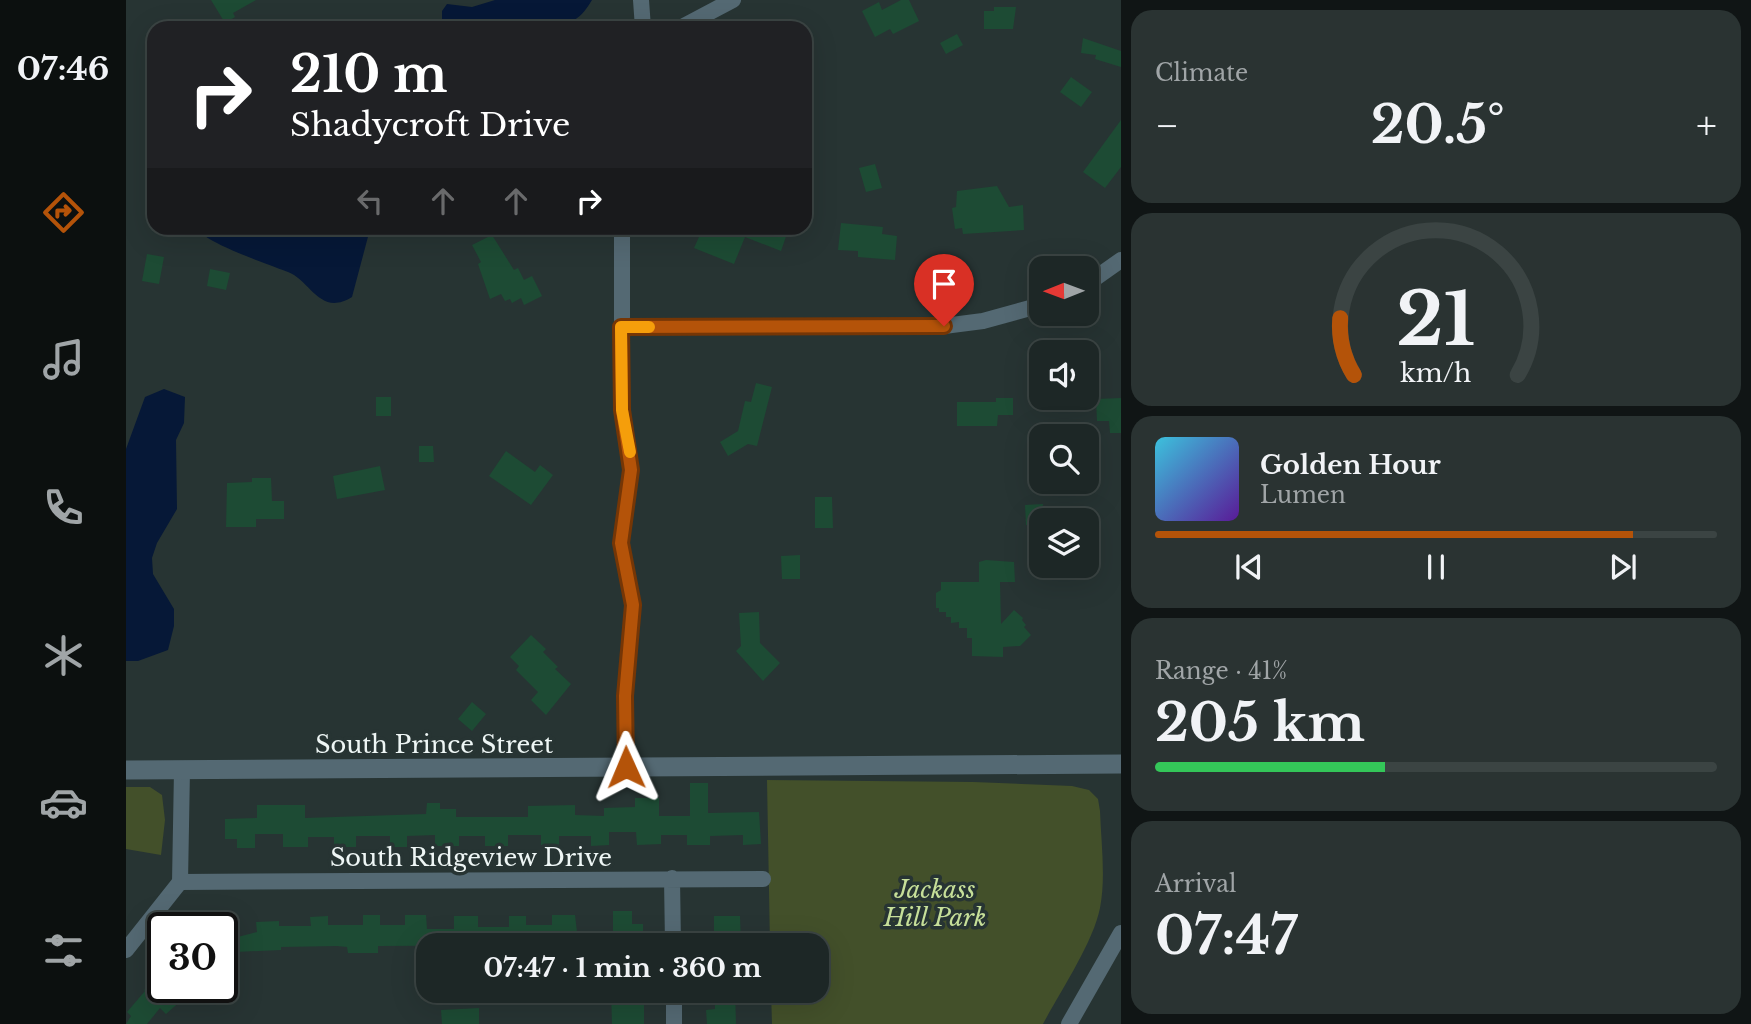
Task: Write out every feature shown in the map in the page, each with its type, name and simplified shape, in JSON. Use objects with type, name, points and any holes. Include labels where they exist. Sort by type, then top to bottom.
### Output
[{"type":"street","points":[[641,0],[642,21]]},
{"type":"street","points":[[693,21],[733,0]]},
{"type":"street","points":[[622,235],[622,410],[631,470],[621,543],[633,605],[625,696],[626,767]]},
{"type":"street","points":[[1099,276],[1121,260]]},
{"type":"street","points":[[621,327],[944,326],[984,321],[1029,308]]},
{"type":"street","name":"South Prince Street","points":[[126,770],[1121,764]]},
{"type":"street","points":[[126,950],[180,882],[182,770]]},
{"type":"street","points":[[672,878],[673,933]]},
{"type":"street","name":"South Ridgeview Drive","points":[[180,882],[763,879]]},
{"type":"street","points":[[1069,1024],[1121,933]]},
{"type":"street","points":[[674,1003],[674,1024]]},
{"type":"green space","name":"Jackass Hill Park","points":[[767,780],[1072,786],[1089,790],[1098,799],[1103,872],[1100,908],[1091,936],[1043,1024],[772,1024],[771,1003],[829,1003],[829,933],[770,933]]},
{"type":"green space","points":[[126,787],[150,787],[162,795],[165,820],[161,855],[126,849]]},
{"type":"water","points":[[495,0],[592,0],[582,14],[571,21],[442,21],[442,11],[447,4],[472,7]]},
{"type":"water","points":[[204,235],[368,235],[352,297],[332,303],[317,295],[296,276]]},
{"type":"water","points":[[164,389],[185,397],[184,423],[176,440],[177,509],[157,543],[152,558],[153,574],[174,609],[174,626],[168,650],[138,661],[126,661],[126,449],[145,397]]},
{"type":"building","points":[[211,0],[256,0],[233,13],[235,17],[224,21]]},
{"type":"building","points":[[901,0],[909,0],[919,21],[893,34],[890,29],[875,37],[862,11],[879,2],[882,10]]},
{"type":"building","points":[[994,7],[1016,7],[1013,29],[984,29],[984,11],[994,11]]},
{"type":"building","points":[[957,34],[963,45],[946,54],[940,43]]},
{"type":"building","points":[[1083,38],[1121,51],[1121,67],[1095,59],[1096,55],[1081,53]]},
{"type":"building","points":[[1071,77],[1092,92],[1081,107],[1060,92]]},
{"type":"building","points":[[1121,120],[1121,167],[1105,188],[1083,172]]},
{"type":"building","points":[[875,164],[882,188],[866,192],[859,168]]},
{"type":"building","points":[[997,186],[1009,207],[1023,205],[1024,230],[963,234],[962,228],[955,229],[952,208],[956,207],[957,191]]},
{"type":"building","points":[[841,223],[883,227],[882,234],[897,236],[895,260],[858,257],[858,251],[838,250]]},
{"type":"building","points":[[492,235],[514,270],[518,268],[524,280],[532,276],[542,296],[524,305],[521,298],[512,303],[510,299],[505,301],[501,294],[490,299],[478,264],[481,262],[472,245]]},
{"type":"building","points":[[700,235],[787,235],[781,251],[745,237],[734,264],[694,248]]},
{"type":"building","points":[[147,254],[164,257],[159,284],[142,281]]},
{"type":"building","points":[[210,269],[230,273],[226,290],[207,286]]},
{"type":"building","points":[[756,383],[772,387],[757,446],[748,444],[728,456],[720,442],[738,431],[745,401],[751,402]]},
{"type":"building","points":[[376,397],[391,397],[391,416],[376,416]]},
{"type":"building","points":[[996,398],[1013,398],[1013,415],[998,415],[997,426],[957,426],[957,402],[996,402]]},
{"type":"building","points":[[1121,398],[1121,433],[1110,433],[1109,421],[1097,421],[1099,399]]},
{"type":"building","points":[[419,446],[433,446],[434,462],[419,462]]},
{"type":"building","points":[[506,451],[535,472],[540,465],[553,475],[531,505],[489,476]]},
{"type":"building","points":[[380,466],[385,490],[337,499],[333,476]]},
{"type":"building","points":[[252,478],[271,478],[272,501],[284,501],[284,519],[256,519],[256,527],[226,527],[227,483],[252,482]]},
{"type":"building","points":[[815,497],[832,497],[833,528],[815,528]]},
{"type":"building","points":[[1043,504],[1043,508],[1029,508],[1029,525],[1026,525],[1025,505]]},
{"type":"building","points":[[800,555],[800,579],[782,579],[781,556]]},
{"type":"building","points":[[979,562],[1014,562],[1015,582],[1000,582],[1001,624],[1014,610],[1023,618],[1026,625],[1024,627],[1031,635],[1020,646],[1003,647],[1003,657],[972,656],[972,638],[967,638],[967,628],[959,628],[959,622],[951,623],[951,617],[946,617],[946,612],[939,612],[939,608],[936,608],[936,593],[941,590],[941,582],[979,582]]},
{"type":"building","points":[[759,612],[760,643],[780,663],[763,681],[736,651],[741,646],[739,613]]},
{"type":"building","points":[[531,635],[546,649],[543,652],[558,667],[555,669],[571,684],[546,715],[531,700],[538,692],[516,670],[519,666],[510,657]]},
{"type":"building","points":[[472,702],[486,714],[472,731],[458,719]]},
{"type":"building","points":[[690,783],[708,783],[708,813],[759,812],[761,844],[743,845],[743,835],[710,836],[710,845],[687,845],[687,835],[661,835],[661,844],[637,845],[636,832],[609,832],[609,845],[591,846],[591,836],[559,836],[559,845],[541,845],[541,835],[508,835],[508,846],[485,846],[485,836],[459,836],[459,846],[435,846],[435,835],[407,836],[407,847],[390,847],[390,836],[356,836],[356,847],[334,847],[334,837],[308,837],[308,847],[283,847],[283,834],[255,834],[255,848],[237,848],[237,839],[225,839],[225,819],[257,818],[257,805],[305,805],[305,818],[426,814],[427,803],[440,803],[440,809],[456,809],[456,817],[528,817],[528,806],[575,805],[575,815],[604,816],[604,808],[635,807],[635,798],[659,798],[659,816],[690,816]]},
{"type":"building","points":[[613,911],[632,911],[632,924],[643,924],[643,933],[613,933]]},
{"type":"building","points":[[363,915],[380,915],[380,925],[405,925],[405,915],[426,915],[427,929],[454,929],[454,916],[478,916],[478,927],[509,927],[509,916],[526,916],[526,925],[552,925],[552,915],[575,915],[577,932],[416,933],[416,946],[378,946],[378,953],[348,953],[347,947],[337,946],[281,947],[281,950],[238,952],[238,937],[257,932],[256,922],[279,921],[279,926],[311,926],[310,917],[328,916],[328,925],[363,925]]},
{"type":"building","points":[[714,916],[740,916],[741,933],[704,932],[714,932]]},
{"type":"building","points":[[147,987],[147,1003],[178,1003],[166,1014],[160,1008],[147,1024],[126,1024],[131,1016],[127,1012]]},
{"type":"building","points":[[611,1003],[644,1003],[644,1024],[612,1024]]},
{"type":"building","points":[[715,1003],[735,1003],[736,1024],[707,1024],[706,1010],[715,1009]]},
{"type":"building","points":[[479,1008],[479,1024],[442,1024],[441,1010]]},
{"type":"slow traffic","points":[[630,452],[622,410],[621,327],[649,327]]},
{"type":"route","points":[[626,767],[625,696],[633,605],[621,543],[631,470],[631,454],[622,410],[621,327],[944,326]]}]
